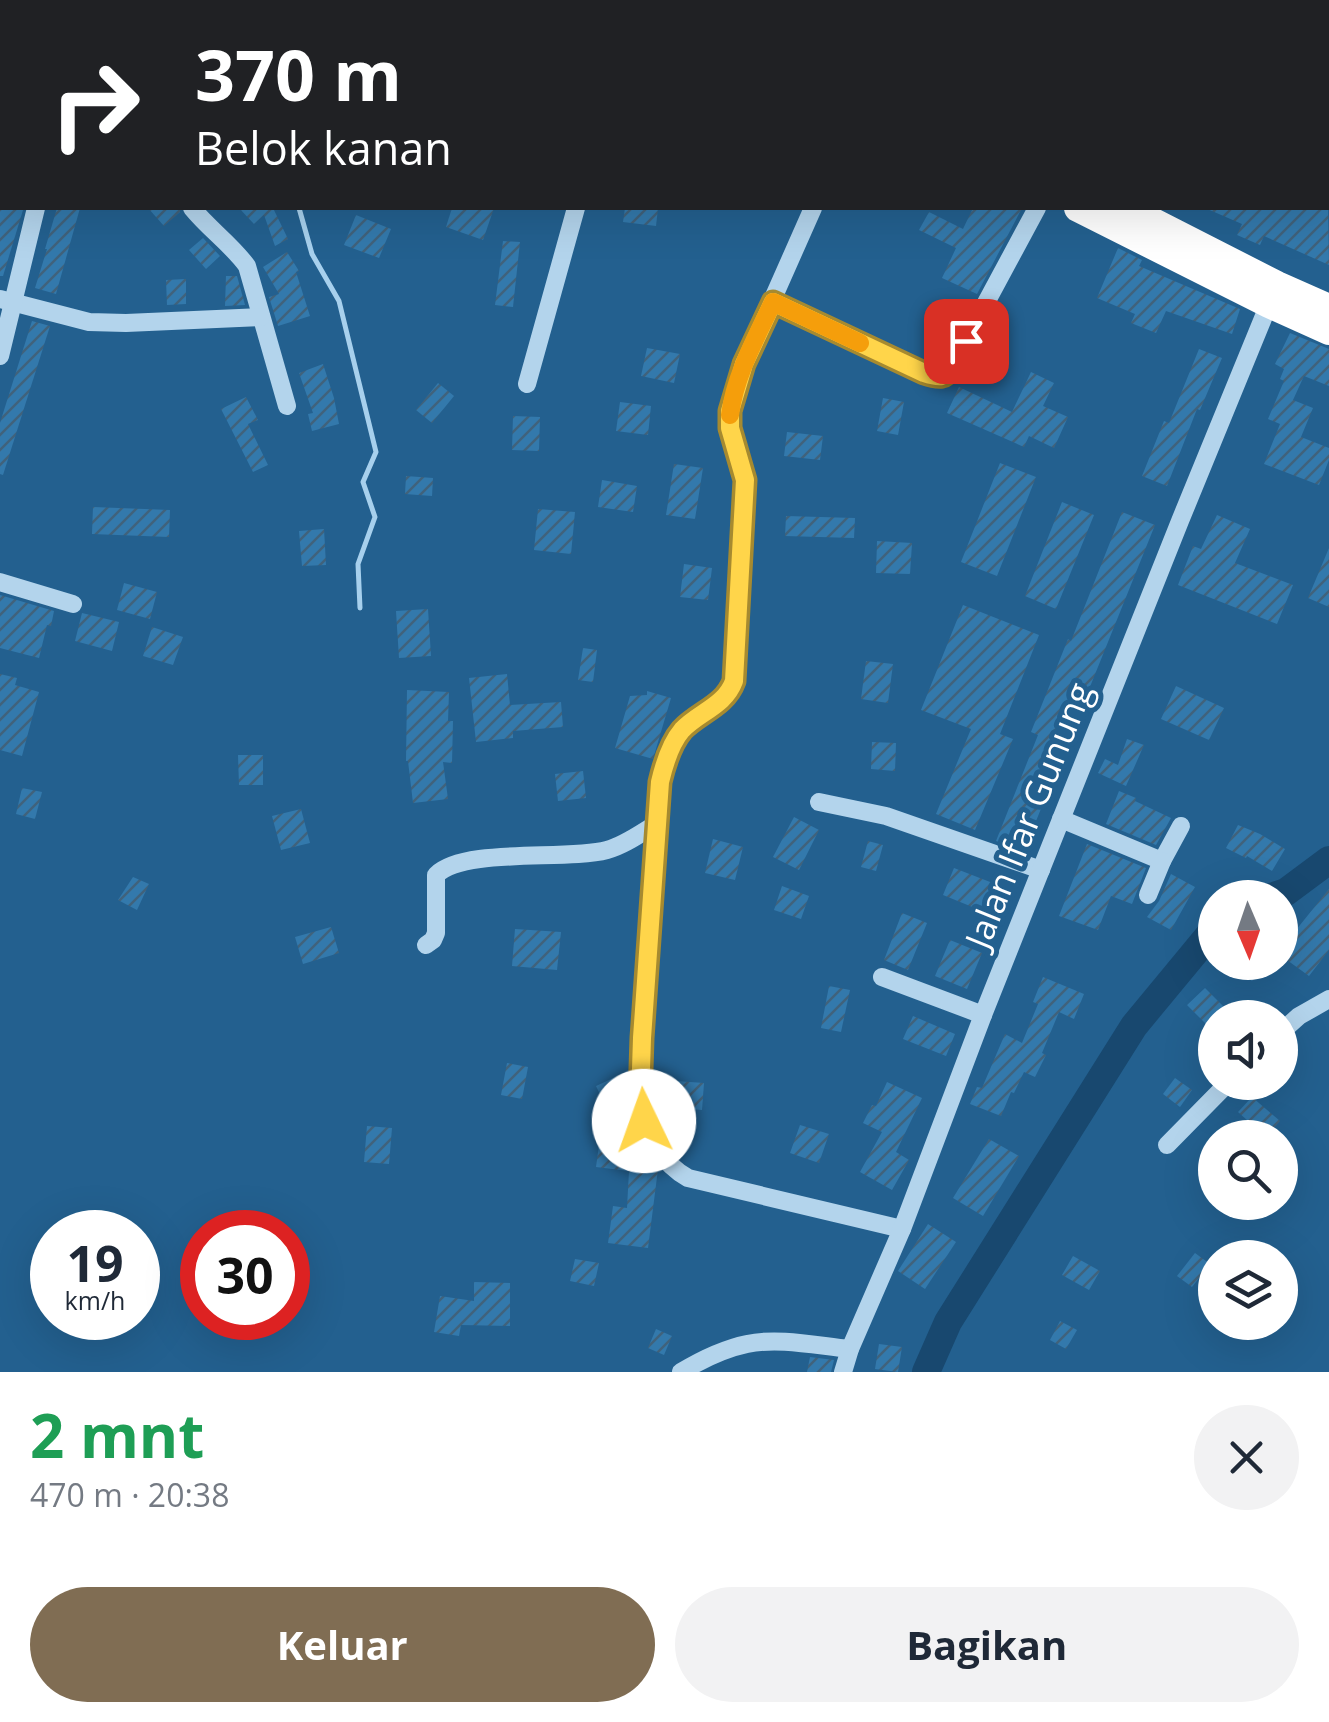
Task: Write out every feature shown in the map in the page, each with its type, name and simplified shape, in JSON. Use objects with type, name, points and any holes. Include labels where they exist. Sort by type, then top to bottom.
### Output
[{"type":"highway","points":[[1114,212],[1273,295],[1329,331]]},
{"type":"highway","points":[[1273,295],[1329,308]]},
{"type":"street","points":[[0,356],[7,301],[35,210]]},
{"type":"street","points":[[194,210],[247,266],[287,406]]},
{"type":"street","points":[[527,384],[575,210]]},
{"type":"street","points":[[813,210],[744,364],[730,411],[730,428],[745,480],[734,681],[726,698],[684,728],[664,764],[656,824],[640,1100],[644,1121],[658,1150],[676,1171],[688,1178],[902,1229]]},
{"type":"street","points":[[773,302],[924,373],[942,376],[952,366],[1036,210]]},
{"type":"street","name":"Jalan Ifar Gunung","points":[[844,1372],[982,1016],[1273,295]]},
{"type":"street","points":[[7,301],[89,322],[261,317]]},
{"type":"street","points":[[0,582],[73,604]]},
{"type":"street","points":[[818,802],[886,816],[1041,870]]},
{"type":"street","points":[[1061,819],[1162,861]]},
{"type":"street","points":[[426,945],[436,933],[436,876],[440,871],[478,860],[609,849],[656,824]]},
{"type":"street","points":[[1148,895],[1181,826]]},
{"type":"street","points":[[882,977],[982,1016]]},
{"type":"street","points":[[1298,1016],[1329,999]]},
{"type":"street","points":[[1167,1145],[1212,1100]]},
{"type":"street","points":[[680,1372],[749,1343],[850,1350]]},
{"type":"building","points":[[0,210],[23,210],[3,276]]},
{"type":"building","points":[[56,210],[79,210],[56,294],[35,288]]},
{"type":"building","points":[[150,210],[180,210],[180,212],[164,226]]},
{"type":"building","points":[[241,210],[274,210],[288,239],[275,246],[264,215],[254,224]]},
{"type":"building","points":[[451,210],[493,210],[483,240],[446,227]]},
{"type":"building","points":[[625,210],[658,210],[656,226],[623,222]]},
{"type":"building","points":[[972,210],[1021,210],[977,294],[942,278],[956,248],[919,230],[929,212],[963,229]]},
{"type":"building","points":[[1210,210],[1328,210],[1329,265],[1264,236],[1260,245],[1237,235],[1242,224]]},
{"type":"building","points":[[356,215],[391,229],[379,258],[344,245]]},
{"type":"building","points":[[203,238],[220,256],[206,269],[189,250]]},
{"type":"building","points":[[503,241],[520,242],[513,307],[495,305]]},
{"type":"building","points":[[1118,248],[1142,260],[1139,266],[1240,309],[1232,334],[1166,311],[1156,333],[1131,323],[1135,314],[1097,298]]},
{"type":"building","points":[[287,252],[299,271],[296,272],[310,316],[278,326],[269,297],[279,294],[263,267]]},
{"type":"building","points":[[226,276],[237,276],[245,305],[225,306]]},
{"type":"building","points":[[186,279],[186,304],[167,305],[166,280]]},
{"type":"building","points":[[32,321],[50,326],[3,475],[0,423]]},
{"type":"building","points":[[1290,333],[1329,349],[1329,386],[1304,376],[1293,400],[1313,408],[1301,437],[1329,448],[1329,460],[1319,485],[1264,464],[1280,424],[1268,419],[1284,381],[1280,379],[1284,369],[1275,364]]},
{"type":"building","points":[[647,348],[680,354],[674,383],[641,376]]},
{"type":"building","points":[[1199,349],[1222,358],[1167,486],[1142,476]]},
{"type":"building","points":[[323,364],[339,424],[312,431],[308,414],[313,413],[299,373]]},
{"type":"building","points":[[1031,372],[1054,383],[1043,406],[1068,417],[1054,448],[1029,436],[1024,447],[947,413],[959,387],[1012,412]]},
{"type":"building","points":[[438,383],[454,396],[432,423],[416,410]]},
{"type":"building","points":[[246,397],[258,420],[248,424],[268,465],[253,472],[221,409]]},
{"type":"building","points":[[883,398],[904,402],[898,435],[877,431]]},
{"type":"building","points":[[620,402],[651,406],[648,435],[616,431]]},
{"type":"building","points":[[513,416],[540,417],[539,451],[512,450]]},
{"type":"building","points":[[787,432],[823,436],[820,460],[784,456]]},
{"type":"building","points":[[1000,463],[1036,477],[997,576],[961,562]]},
{"type":"building","points":[[674,464],[703,468],[695,519],[666,515]]},
{"type":"building","points":[[406,476],[433,478],[432,496],[405,494]]},
{"type":"building","points":[[602,480],[637,486],[633,512],[598,507]]},
{"type":"building","points":[[1062,502],[1094,515],[1056,609],[1025,596]]},
{"type":"building","points":[[93,507],[170,510],[169,537],[92,534]]},
{"type":"building","points":[[538,509],[575,512],[571,554],[534,550]]},
{"type":"building","points":[[1122,512],[1155,525],[1024,851],[996,841],[1038,735],[1031,732]]},
{"type":"building","points":[[1217,515],[1250,529],[1235,563],[1293,585],[1277,624],[1178,585],[1193,546],[1201,549]]},
{"type":"building","points":[[786,516],[855,518],[854,538],[785,536]]},
{"type":"building","points":[[324,529],[326,565],[302,566],[299,531]]},
{"type":"building","points":[[877,541],[912,543],[910,574],[876,573]]},
{"type":"building","points":[[1329,548],[1329,607],[1308,598]]},
{"type":"building","points":[[684,564],[712,568],[708,600],[680,597]]},
{"type":"building","points":[[124,583],[157,592],[150,619],[117,610]]},
{"type":"building","points":[[0,595],[54,611],[39,658],[0,648]]},
{"type":"building","points":[[963,605],[1039,635],[1000,734],[1013,739],[975,830],[936,814],[971,729],[921,710]]},
{"type":"building","points":[[428,609],[431,656],[399,658],[396,611]]},
{"type":"building","points":[[82,613],[119,622],[112,651],[75,641]]},
{"type":"building","points":[[152,627],[183,637],[173,665],[143,656]]},
{"type":"building","points":[[583,648],[597,650],[593,682],[578,680]]},
{"type":"building","points":[[866,661],[893,664],[888,703],[861,699]]},
{"type":"building","points":[[0,674],[17,678],[15,685],[39,692],[22,756],[0,750]]},
{"type":"building","points":[[507,674],[510,705],[561,702],[563,727],[513,731],[513,738],[476,742],[469,678]]},
{"type":"building","points":[[1176,686],[1224,708],[1209,740],[1161,719]]},
{"type":"building","points":[[407,690],[449,692],[452,763],[443,762],[448,799],[413,803],[406,761]]},
{"type":"building","points":[[647,691],[671,698],[653,759],[615,748],[630,696],[647,695]]},
{"type":"building","points":[[1127,739],[1144,745],[1126,786],[1098,773],[1105,759],[1118,765]]},
{"type":"building","points":[[872,742],[896,743],[895,771],[871,769]]},
{"type":"building","points":[[238,755],[263,755],[263,785],[239,785]]},
{"type":"building","points":[[583,771],[586,798],[558,801],[555,774]]},
{"type":"building","points":[[22,788],[42,792],[35,819],[16,814]]},
{"type":"building","points":[[1119,791],[1171,818],[1156,845],[1106,824]]},
{"type":"building","points":[[301,809],[310,843],[281,850],[272,816]]},
{"type":"building","points":[[794,817],[819,830],[799,870],[773,857]]},
{"type":"building","points":[[1238,825],[1285,849],[1272,871],[1226,848]]},
{"type":"building","points":[[713,839],[743,847],[735,880],[705,873]]},
{"type":"building","points":[[868,841],[883,845],[876,871],[861,867]]},
{"type":"building","points":[[1087,844],[1146,868],[1132,904],[1111,896],[1098,930],[1059,916]]},
{"type":"building","points":[[954,868],[1003,887],[992,915],[943,895]]},
{"type":"building","points":[[1171,874],[1195,887],[1171,930],[1147,917]]},
{"type":"building","points":[[133,877],[149,884],[137,910],[118,900]]},
{"type":"building","points":[[782,886],[809,896],[801,919],[774,910]]},
{"type":"building","points":[[1329,889],[1329,950],[1309,976],[1298,968],[1298,928]]},
{"type":"building","points":[[902,913],[927,923],[908,970],[884,960]]},
{"type":"building","points":[[331,927],[339,953],[303,964],[295,937]]},
{"type":"building","points":[[515,929],[561,932],[557,970],[512,966]]},
{"type":"building","points":[[950,940],[982,953],[967,989],[935,976]]},
{"type":"building","points":[[1043,977],[1084,994],[1074,1019],[1059,1012],[1035,1077],[1024,1072],[1001,1116],[970,1104],[977,1087],[982,1088],[1005,1034],[1022,1043],[1038,1004],[1033,1002]]},
{"type":"building","points":[[829,986],[850,990],[841,1032],[821,1028]]},
{"type":"building","points":[[1205,988],[1217,1000],[1198,1000],[1198,1016],[1187,1005]]},
{"type":"building","points":[[913,1016],[955,1034],[946,1056],[903,1039]]},
{"type":"building","points":[[507,1063],[528,1067],[522,1099],[501,1095]]},
{"type":"building","points":[[620,1075],[628,1103],[608,1111],[596,1086]]},
{"type":"building","points":[[1175,1078],[1192,1090],[1180,1107],[1163,1094]]},
{"type":"building","points":[[676,1081],[704,1083],[702,1110],[673,1108]]},
{"type":"building","points":[[887,1082],[922,1098],[896,1152],[909,1160],[892,1190],[860,1172],[882,1132],[863,1123]]},
{"type":"building","points":[[1249,1100],[1256,1100],[1279,1120],[1247,1120],[1238,1112]]},
{"type":"building","points":[[800,1125],[829,1134],[819,1163],[790,1153]]},
{"type":"building","points":[[367,1126],[392,1128],[389,1164],[364,1162]]},
{"type":"building","points":[[989,1139],[1019,1156],[983,1216],[953,1198]]},
{"type":"building","points":[[599,1145],[625,1148],[624,1158],[650,1159],[658,1169],[648,1248],[608,1243],[613,1206],[627,1208],[629,1171],[596,1167]]},
{"type":"building","points":[[928,1224],[956,1242],[925,1289],[898,1271]]},
{"type":"building","points":[[1195,1253],[1198,1255],[1198,1279],[1192,1287],[1177,1276]]},
{"type":"building","points":[[1073,1256],[1100,1271],[1089,1290],[1062,1275]]},
{"type":"building","points":[[575,1259],[599,1263],[594,1286],[570,1281]]},
{"type":"building","points":[[474,1282],[510,1283],[510,1326],[461,1325],[459,1336],[434,1332],[440,1296],[474,1301]]},
{"type":"building","points":[[1060,1321],[1077,1330],[1066,1349],[1050,1340]]},
{"type":"building","points":[[656,1329],[672,1336],[664,1355],[648,1348]]},
{"type":"building","points":[[879,1344],[902,1347],[898,1372],[875,1369]]},
{"type":"building","points":[[810,1357],[834,1360],[831,1372],[807,1372]]},
{"type":"waterway","points":[[300,210],[312,254],[339,301],[376,452],[363,482],[375,517],[358,564],[360,608]]},
{"type":"waterway","points":[[1298,883],[1329,860]]},
{"type":"waterway","points":[[926,1372],[948,1322],[1134,1026],[1198,949]]},
{"type":"slow traffic","points":[[730,415],[744,364],[773,302],[860,343]]},
{"type":"route","points":[[644,1121],[640,1100],[642,1038],[660,782],[676,738],[726,698],[734,681],[745,480],[730,428],[730,411],[744,364],[773,302],[935,376],[948,372],[966,341]]}]
